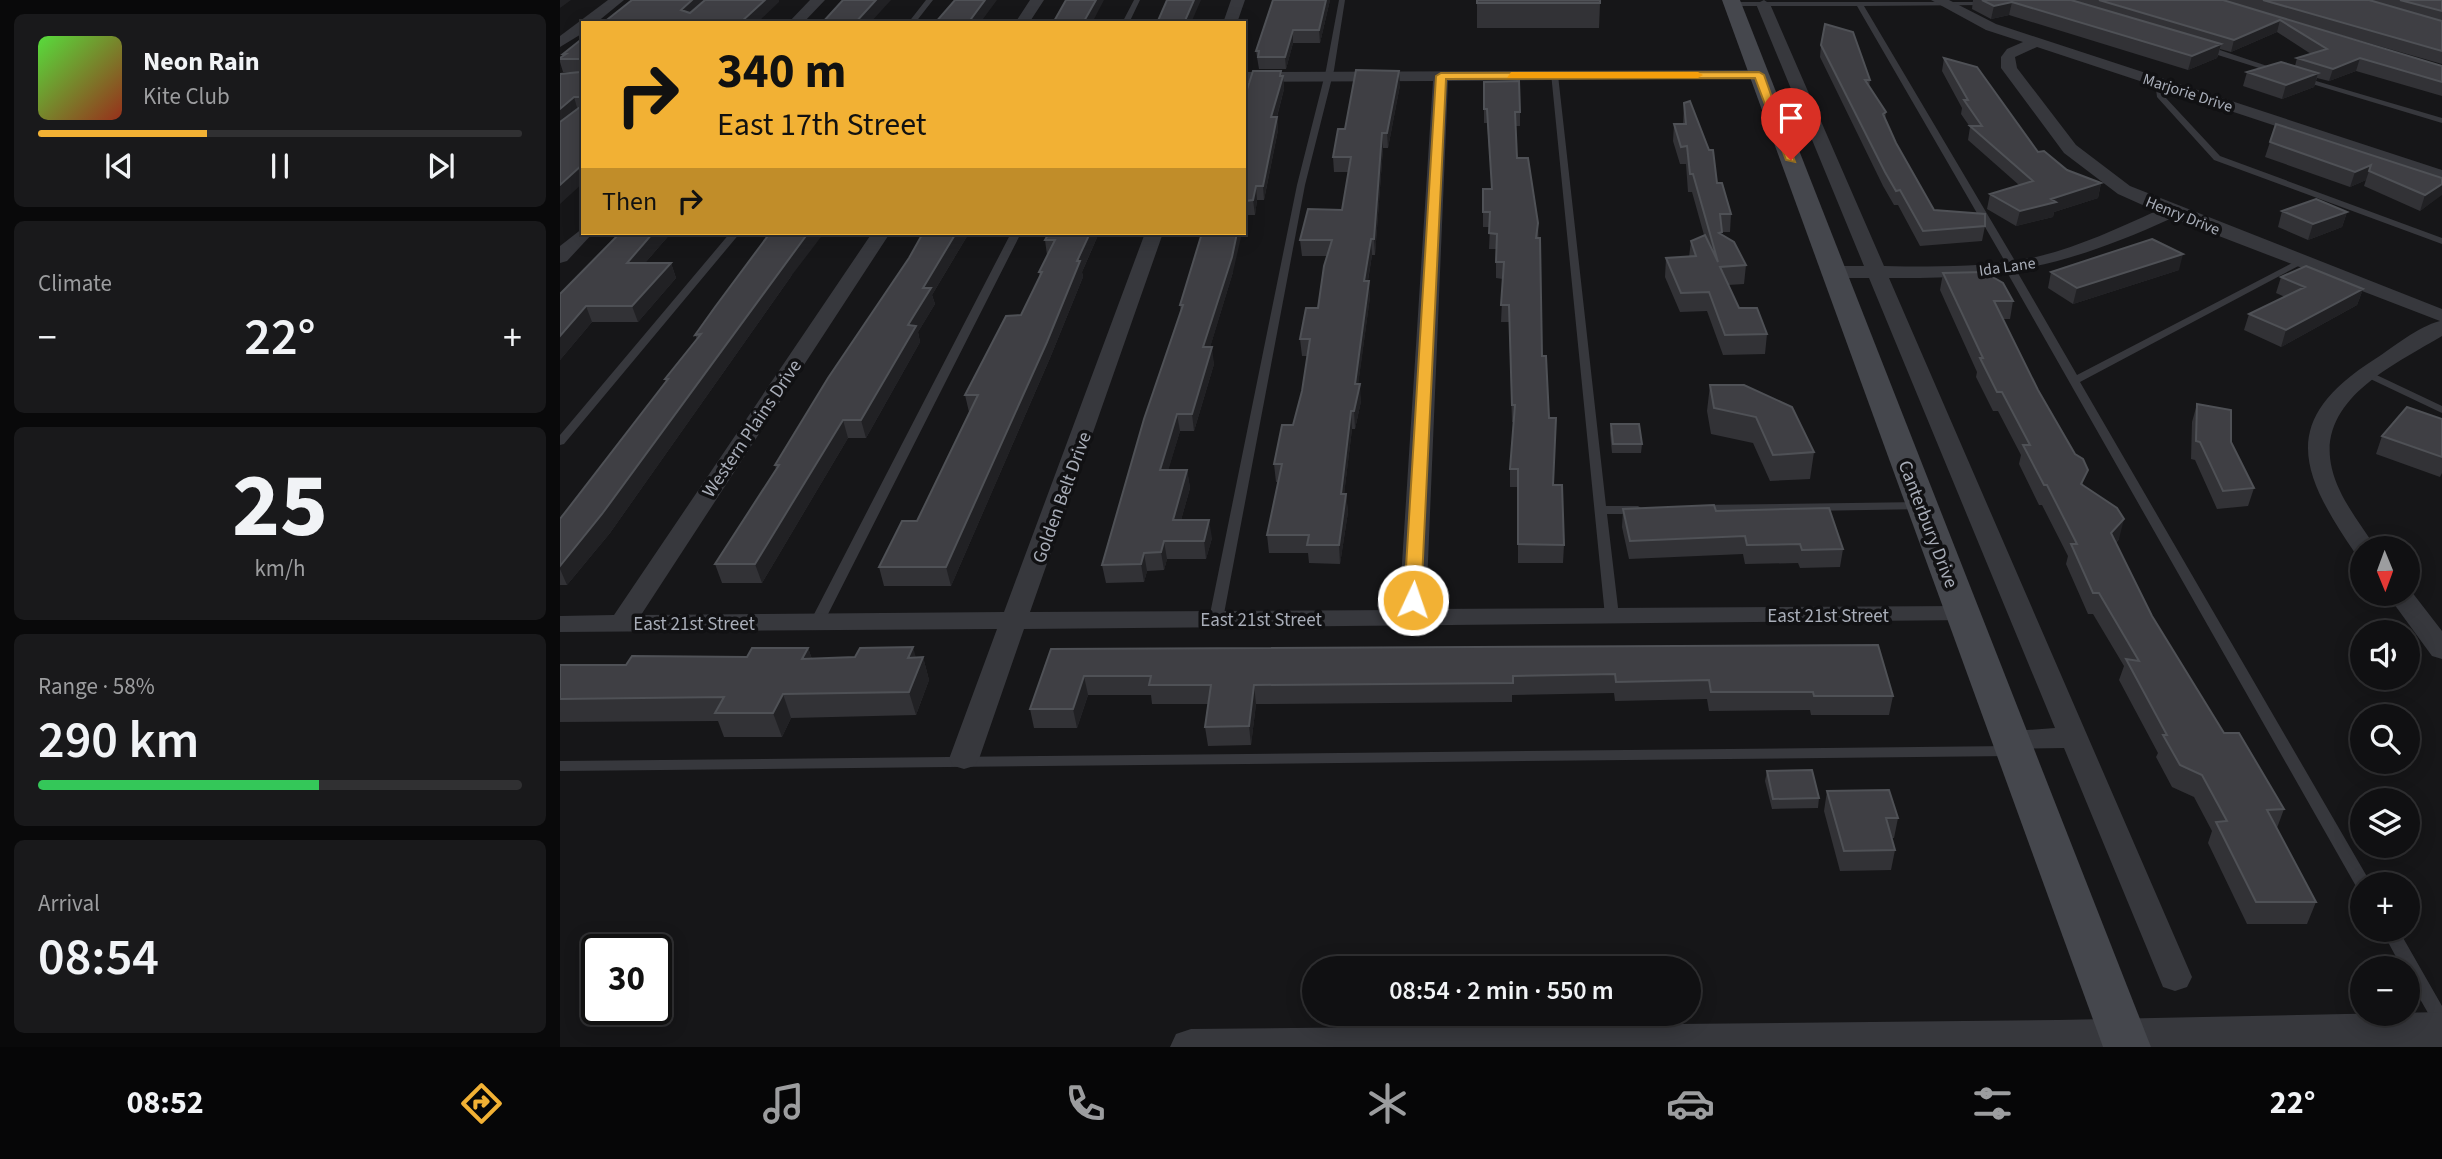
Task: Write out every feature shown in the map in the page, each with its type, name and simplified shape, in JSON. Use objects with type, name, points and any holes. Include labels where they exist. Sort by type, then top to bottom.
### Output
[{"type":"main road","name":"Canterbury Drive","points":[[1742,3],[1759,75],[2125,1042]]},
{"type":"street","points":[[590,21],[617,0]]},
{"type":"street","points":[[797,21],[818,0]]},
{"type":"street","points":[[1023,21],[1037,0]]},
{"type":"street","points":[[1231,21],[1238,0]]},
{"type":"street","name":"Marjorie Drive","points":[[1940,1],[1982,23],[2036,42],[2442,176]]},
{"type":"street","points":[[1742,3],[1876,271],[2175,977]]},
{"type":"street","points":[[560,43],[581,27]]},
{"type":"street","name":"Henry Drive","points":[[2036,42],[2012,52],[2007,62],[2070,149],[2124,190],[2171,211],[2442,316]]},
{"type":"street","points":[[1246,76],[1759,75]]},
{"type":"street","points":[[1412,618],[1441,76]]},
{"type":"street","name":"Ida Lane","points":[[1833,272],[2011,267],[2101,243],[2171,211]]},
{"type":"street","points":[[560,257],[582,235]]},
{"type":"street","name":"Western Plains Drive","points":[[622,623],[880,235]]},
{"type":"street","name":"Golden Belt Drive","points":[[964,760],[1017,620],[1153,235]]},
{"type":"street","points":[[2356,536],[2324,481],[2317,441],[2325,412],[2341,393],[2366,373],[2442,327]]},
{"type":"street","points":[[2409,606],[2442,650]]},
{"type":"street","name":"East 21st Street","points":[[560,624],[1963,614]]},
{"type":"street","points":[[2013,745],[2074,738]]},
{"type":"street","points":[[1191,1047],[2125,1042],[2442,1030]]},
{"type":"lane","points":[[913,21],[930,0]]},
{"type":"lane","points":[[1126,21],[1137,0]]},
{"type":"lane","points":[[1216,619],[1301,185],[1328,76],[1342,0]]},
{"type":"lane","points":[[1742,3],[1997,2]]},
{"type":"lane","points":[[1860,4],[2356,872]]},
{"type":"lane","points":[[2192,44],[2284,73]]},
{"type":"lane","points":[[1554,75],[1612,616]]},
{"type":"lane","points":[[2297,77],[2442,121]]},
{"type":"lane","points":[[2164,84],[2160,89],[2161,97],[2217,158],[2442,241]]},
{"type":"lane","points":[[560,442],[732,235]]},
{"type":"lane","points":[[817,622],[1015,235]]},
{"type":"lane","points":[[2076,380],[2301,262]]},
{"type":"lane","points":[[2366,373],[2442,410]]},
{"type":"lane","points":[[1683,509],[1922,506]]},
{"type":"lane","points":[[1600,510],[1655,509]]},
{"type":"lane","points":[[560,766],[2013,745]]},
{"type":"lane","points":[[2396,942],[2442,1022]]},
{"type":"building","points":[[632,0],[692,0],[681,10],[690,13],[705,0],[765,0],[742,21],[606,21]]},
{"type":"building","points":[[843,0],[876,0],[857,21],[824,21]]},
{"type":"building","points":[[955,0],[985,0],[969,21],[937,21]]},
{"type":"building","points":[[1066,0],[1096,0],[1084,21],[1054,21]]},
{"type":"building","points":[[1167,0],[1194,0],[1185,21],[1158,21]]},
{"type":"building","points":[[1273,0],[1326,0],[1319,30],[1293,30],[1285,57],[1258,57],[1259,51],[1256,51]]},
{"type":"building","points":[[1477,0],[1600,0],[1600,3],[1477,3]]},
{"type":"building","points":[[1982,0],[2071,0],[2221,44],[2192,56],[2012,2],[1994,6]]},
{"type":"building","points":[[2099,0],[2223,0],[2442,66],[2442,82],[2360,58],[2333,69],[2297,58],[2327,49],[2280,20],[2234,40]]},
{"type":"building","points":[[2263,0],[2369,0],[2442,21],[2442,51]]},
{"type":"building","points":[[2400,0],[2442,0],[2442,11]]},
{"type":"building","points":[[1825,24],[1853,32],[1870,80],[1865,80],[1886,112],[1883,114],[1896,143],[1934,210],[1985,214],[1985,226],[1923,231],[1900,190],[1896,191],[1885,172],[1821,45]]},
{"type":"building","points":[[581,40],[581,166],[560,185],[560,122],[580,107],[580,97],[574,97],[560,109],[560,74],[580,72],[580,59],[560,59],[566,54],[563,54]]},
{"type":"building","points":[[1944,58],[1977,67],[2038,152],[2044,151],[2067,170],[2101,183],[2051,199],[2056,202],[2020,211],[1990,194],[2033,181],[1970,126],[1982,126],[1964,100],[1968,100]]},
{"type":"building","points":[[2281,62],[2318,73],[2286,85],[2247,72]]},
{"type":"building","points":[[1356,70],[1399,71],[1387,133],[1382,133],[1374,239],[1371,239],[1364,281],[1369,281],[1355,384],[1360,384],[1354,411],[1351,411],[1341,494],[1346,494],[1339,545],[1307,545],[1309,535],[1267,535],[1282,464],[1274,464],[1282,425],[1293,425],[1302,391],[1310,339],[1300,339],[1306,308],[1318,308],[1324,266],[1332,240],[1300,240],[1308,209],[1342,210],[1351,157],[1333,157],[1338,129],[1345,129]]},
{"type":"building","points":[[1253,71],[1281,71],[1280,76],[1283,76],[1271,117],[1277,117],[1263,186],[1256,186],[1253,200],[1246,201],[1246,93]]},
{"type":"building","points":[[1519,81],[1520,112],[1515,112],[1517,158],[1528,158],[1538,223],[1536,238],[1540,238],[1542,356],[1546,356],[1549,418],[1556,418],[1553,485],[1562,485],[1564,545],[1518,544],[1518,469],[1510,469],[1515,405],[1512,405],[1509,305],[1501,305],[1504,262],[1496,262],[1497,234],[1489,233],[1490,212],[1483,212],[1483,189],[1492,189],[1484,82]]},
{"type":"building","points":[[1690,101],[1709,150],[1713,150],[1717,183],[1722,183],[1731,214],[1720,214],[1722,232],[1719,233],[1734,242],[1746,265],[1720,267],[1739,308],[1757,308],[1767,334],[1725,335],[1709,292],[1681,293],[1666,258],[1696,256],[1691,241],[1705,235],[1718,262],[1693,174],[1690,174],[1687,146],[1681,147],[1674,124],[1686,124],[1684,103]]},
{"type":"building","points":[[2276,124],[2442,178],[2442,184],[2425,195],[2369,171],[2371,165],[2355,172],[2270,142]]},
{"type":"building","points":[[2316,199],[2347,212],[2313,224],[2282,211]]},
{"type":"building","points":[[618,235],[651,235],[627,263],[671,263],[632,306],[586,306],[560,336],[560,294]]},
{"type":"building","points":[[769,235],[807,235],[602,514],[560,566],[560,519],[701,334],[695,335]]},
{"type":"building","points":[[922,235],[955,235],[923,288],[931,288],[908,325],[916,326],[861,420],[843,420],[755,564],[715,564],[779,465],[775,465],[828,378]]},
{"type":"building","points":[[1048,235],[1089,235],[1047,342],[946,567],[879,567],[902,521],[917,521],[978,395],[965,395],[1006,316],[1021,315],[1042,272],[1039,272],[1055,240],[1045,240]]},
{"type":"building","points":[[1201,235],[1237,235],[1203,347],[1212,347],[1192,414],[1177,414],[1160,470],[1187,470],[1173,520],[1209,520],[1204,541],[1164,541],[1161,552],[1144,553],[1141,564],[1102,565],[1144,419],[1183,305],[1180,305]]},
{"type":"building","points":[[2152,239],[2183,254],[2077,288],[2051,272]]},
{"type":"building","points":[[2306,266],[2363,289],[2286,330],[2249,314],[2305,287],[2281,277]]},
{"type":"building","points":[[1984,272],[2003,283],[2013,301],[1994,301],[2038,390],[2075,454],[2083,459],[2088,470],[2081,484],[2117,508],[2124,519],[2111,533],[2152,616],[2224,733],[2239,733],[2284,809],[2267,810],[2316,902],[2256,902],[2216,822],[2227,821],[2202,775],[2180,765],[2163,735],[2167,735],[2126,659],[2139,661],[2099,593],[2093,593],[2071,544],[2077,544],[2023,445],[2030,445],[2002,392],[1997,392],[1943,273]]},
{"type":"building","points":[[1710,385],[1744,385],[1792,407],[1814,452],[1773,455],[1756,417],[1714,408]]},
{"type":"building","points":[[2197,404],[2231,410],[2231,442],[2254,488],[2223,491],[2200,442],[2196,441]]},
{"type":"building","points":[[2407,407],[2442,419],[2442,457],[2382,436]]},
{"type":"building","points":[[1611,424],[1639,424],[1642,444],[1613,444]]},
{"type":"building","points":[[1714,505],[1716,511],[1829,508],[1843,549],[1802,550],[1800,544],[1747,545],[1745,536],[1630,541],[1623,509]]},
{"type":"building","points":[[1878,645],[1893,696],[1814,696],[1813,692],[1711,692],[1709,680],[1616,682],[1615,674],[1513,676],[1513,683],[1254,685],[1249,726],[1205,727],[1211,685],[1149,685],[1151,676],[1084,676],[1073,709],[1030,709],[1051,649]]},
{"type":"building","points":[[913,647],[908,658],[923,657],[909,692],[783,694],[773,713],[715,713],[724,697],[560,699],[560,665],[626,665],[632,656],[747,657],[752,648],[808,648],[802,659],[855,657],[860,648]]},
{"type":"building","points":[[1812,770],[1819,798],[1773,799],[1767,771]]},
{"type":"building","points":[[1889,790],[1898,818],[1886,818],[1895,850],[1844,851],[1827,791]]},
{"type":"slow traffic","points":[[1511,75],[1698,75]]},
{"type":"route","points":[[1413,600],[1441,76],[1759,75],[1791,160]]}]
